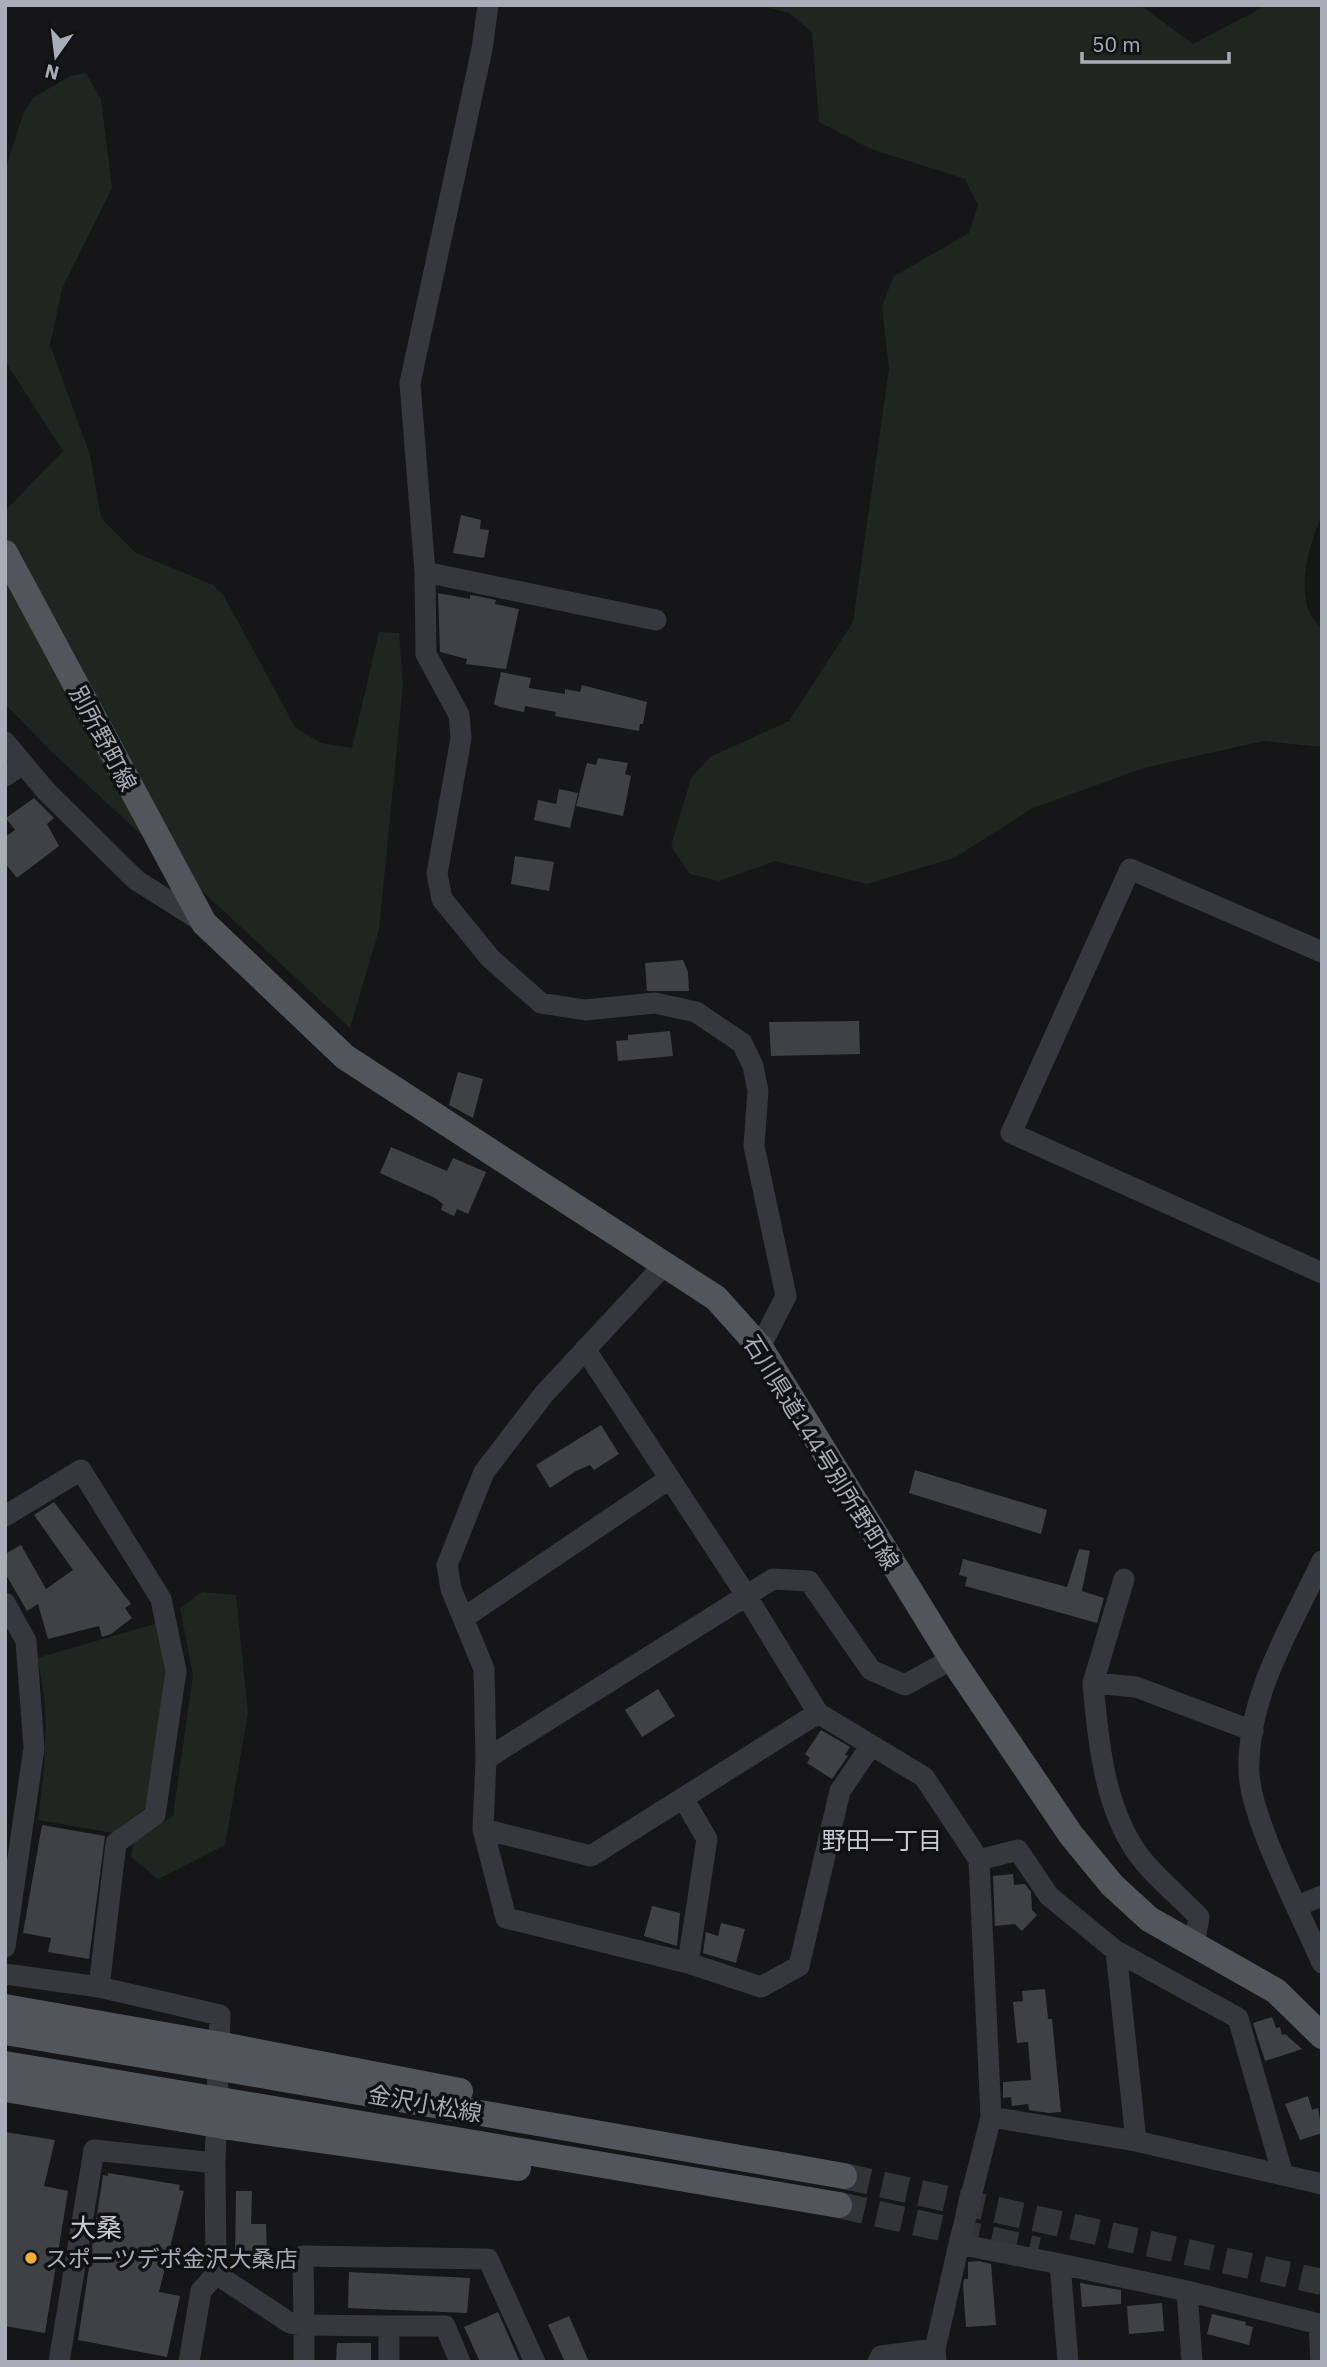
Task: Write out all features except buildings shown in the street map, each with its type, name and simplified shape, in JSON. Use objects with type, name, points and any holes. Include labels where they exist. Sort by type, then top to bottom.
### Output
[{"type":"main road","name":"別所野町線","points":[[5,553],[204,923]]},
{"type":"main road","name":"石川県道144号別所野町線","points":[[204,923],[345,1057],[716,1298],[760,1347],[952,1659],[1071,1835],[1112,1885],[1149,1919],[1276,1991],[1321,2032]]},
{"type":"main road","points":[[5,2007],[181,2038],[226,2058]]},
{"type":"main road","name":"金沢小松線","points":[[5,2032],[226,2058],[844,2176]]},
{"type":"main road","name":"金沢小松線","points":[[5,2064],[228,2114],[715,2184],[839,2205]]},
{"type":"main road","points":[[5,2089],[183,2119],[228,2114]]},
{"type":"street","points":[[488,5],[482,50],[410,383],[425,572],[426,654],[459,715],[461,738],[437,874],[442,899],[490,958],[541,1003],[585,1010],[655,1003],[696,1012],[742,1044],[753,1066],[758,1091],[754,1146],[762,1196],[786,1296],[760,1347]]},
{"type":"street","points":[[425,572],[656,620]]},
{"type":"street","points":[[5,742],[14,770],[136,880],[204,923]]},
{"type":"street","points":[[1322,952],[1130,869],[1011,1133],[1322,1273]]},
{"type":"street","points":[[664,1265],[544,1394],[484,1472],[447,1565],[451,1589],[465,1617],[484,1669],[486,1759],[483,1829],[506,1918],[688,1962],[761,1987],[799,1966],[840,1791],[870,1747]]},
{"type":"street","points":[[584,1349],[746,1595],[818,1713],[870,1747],[924,1777],[979,1860],[991,2117],[959,2244],[936,2356],[881,2356],[878,2362]]},
{"type":"street","points":[[5,1516],[81,1470],[162,1599],[176,1671],[155,1815],[116,1843],[99,1987]]},
{"type":"street","points":[[465,1617],[669,1479]]},
{"type":"street","points":[[1322,1561],[1267,1675],[1253,1731],[1249,1774],[1261,1820],[1322,1963]]},
{"type":"street","points":[[486,1759],[773,1579],[809,1581],[871,1670],[905,1685],[952,1659]]},
{"type":"street","points":[[1124,1579],[1093,1683],[1098,1735],[1118,1818],[1144,1862],[1199,1917],[1194,1944]]},
{"type":"street","points":[[5,1603],[26,1641],[34,1748],[5,1947]]},
{"type":"street","points":[[1093,1683],[1136,1687],[1253,1731]]},
{"type":"street","points":[[483,1829],[591,1856],[818,1713]]},
{"type":"street","points":[[684,1798],[707,1839],[688,1962]]},
{"type":"street","points":[[979,1860],[1018,1850],[1049,1896],[1116,1951],[1238,2018],[1283,2175]]},
{"type":"street","points":[[1297,1906],[1322,1896]]},
{"type":"street","points":[[1116,1951],[1136,2141]]},
{"type":"street","points":[[5,1974],[99,1987],[220,2015],[215,2163],[216,2274],[201,2291],[189,2362]]},
{"type":"street","points":[[991,2117],[1136,2141],[1322,2184]]},
{"type":"street","points":[[59,2362],[94,2150],[215,2163]]},
{"type":"street","points":[[959,2244],[1186,2291],[1320,2324],[1321,2362]]},
{"type":"street","points":[[304,2362],[303,2256],[488,2259],[535,2362]]},
{"type":"street","points":[[1060,2264],[1068,2362]]},
{"type":"street","points":[[216,2274],[290,2323],[445,2326],[460,2362]]},
{"type":"street","points":[[1186,2291],[1192,2362]]},
{"type":"street","points":[[389,2326],[389,2362]]},
{"type":"shaded area","points":[[758,5],[1140,5],[1193,44],[1267,5],[1322,5],[1322,515],[1308,558],[1305,590],[1313,618],[1322,629],[1322,747],[1263,741],[1144,768],[1033,808],[954,858],[867,884],[775,861],[719,881],[690,874],[671,846],[691,778],[710,757],[789,721],[853,622],[889,369],[882,307],[893,277],[969,233],[978,205],[965,179],[871,149],[819,122],[812,32],[789,13]]},
{"type":"shaded area","points":[[86,73],[101,99],[112,188],[62,289],[50,345],[90,455],[101,518],[136,553],[213,585],[224,596],[295,727],[321,743],[352,748],[379,632],[399,633],[403,685],[379,930],[350,1028],[52,752],[5,704],[5,511],[63,451],[5,361],[5,170],[24,112],[33,98],[70,76]]},
{"type":"shaded area","points":[[202,1592],[236,1595],[248,1713],[225,1845],[158,1879],[131,1857],[134,1842],[173,1816],[193,1675],[180,1608]]},
{"type":"shaded area","points":[[165,1621],[176,1671],[157,1799],[113,1833],[38,1820],[45,1719],[37,1658]]},
{"type":"tunnel","points":[[844,2176],[1322,2282]]},
{"type":"tunnel","points":[[839,2205],[1038,2250]]},
{"type":"place","name":"スポーツデポ金沢大桑店","points":[[31,2258]]},
{"type":"district","name":"野田一丁目","points":[[882,1840]]},
{"type":"district","name":"大桑","points":[[96,2227]]}]
